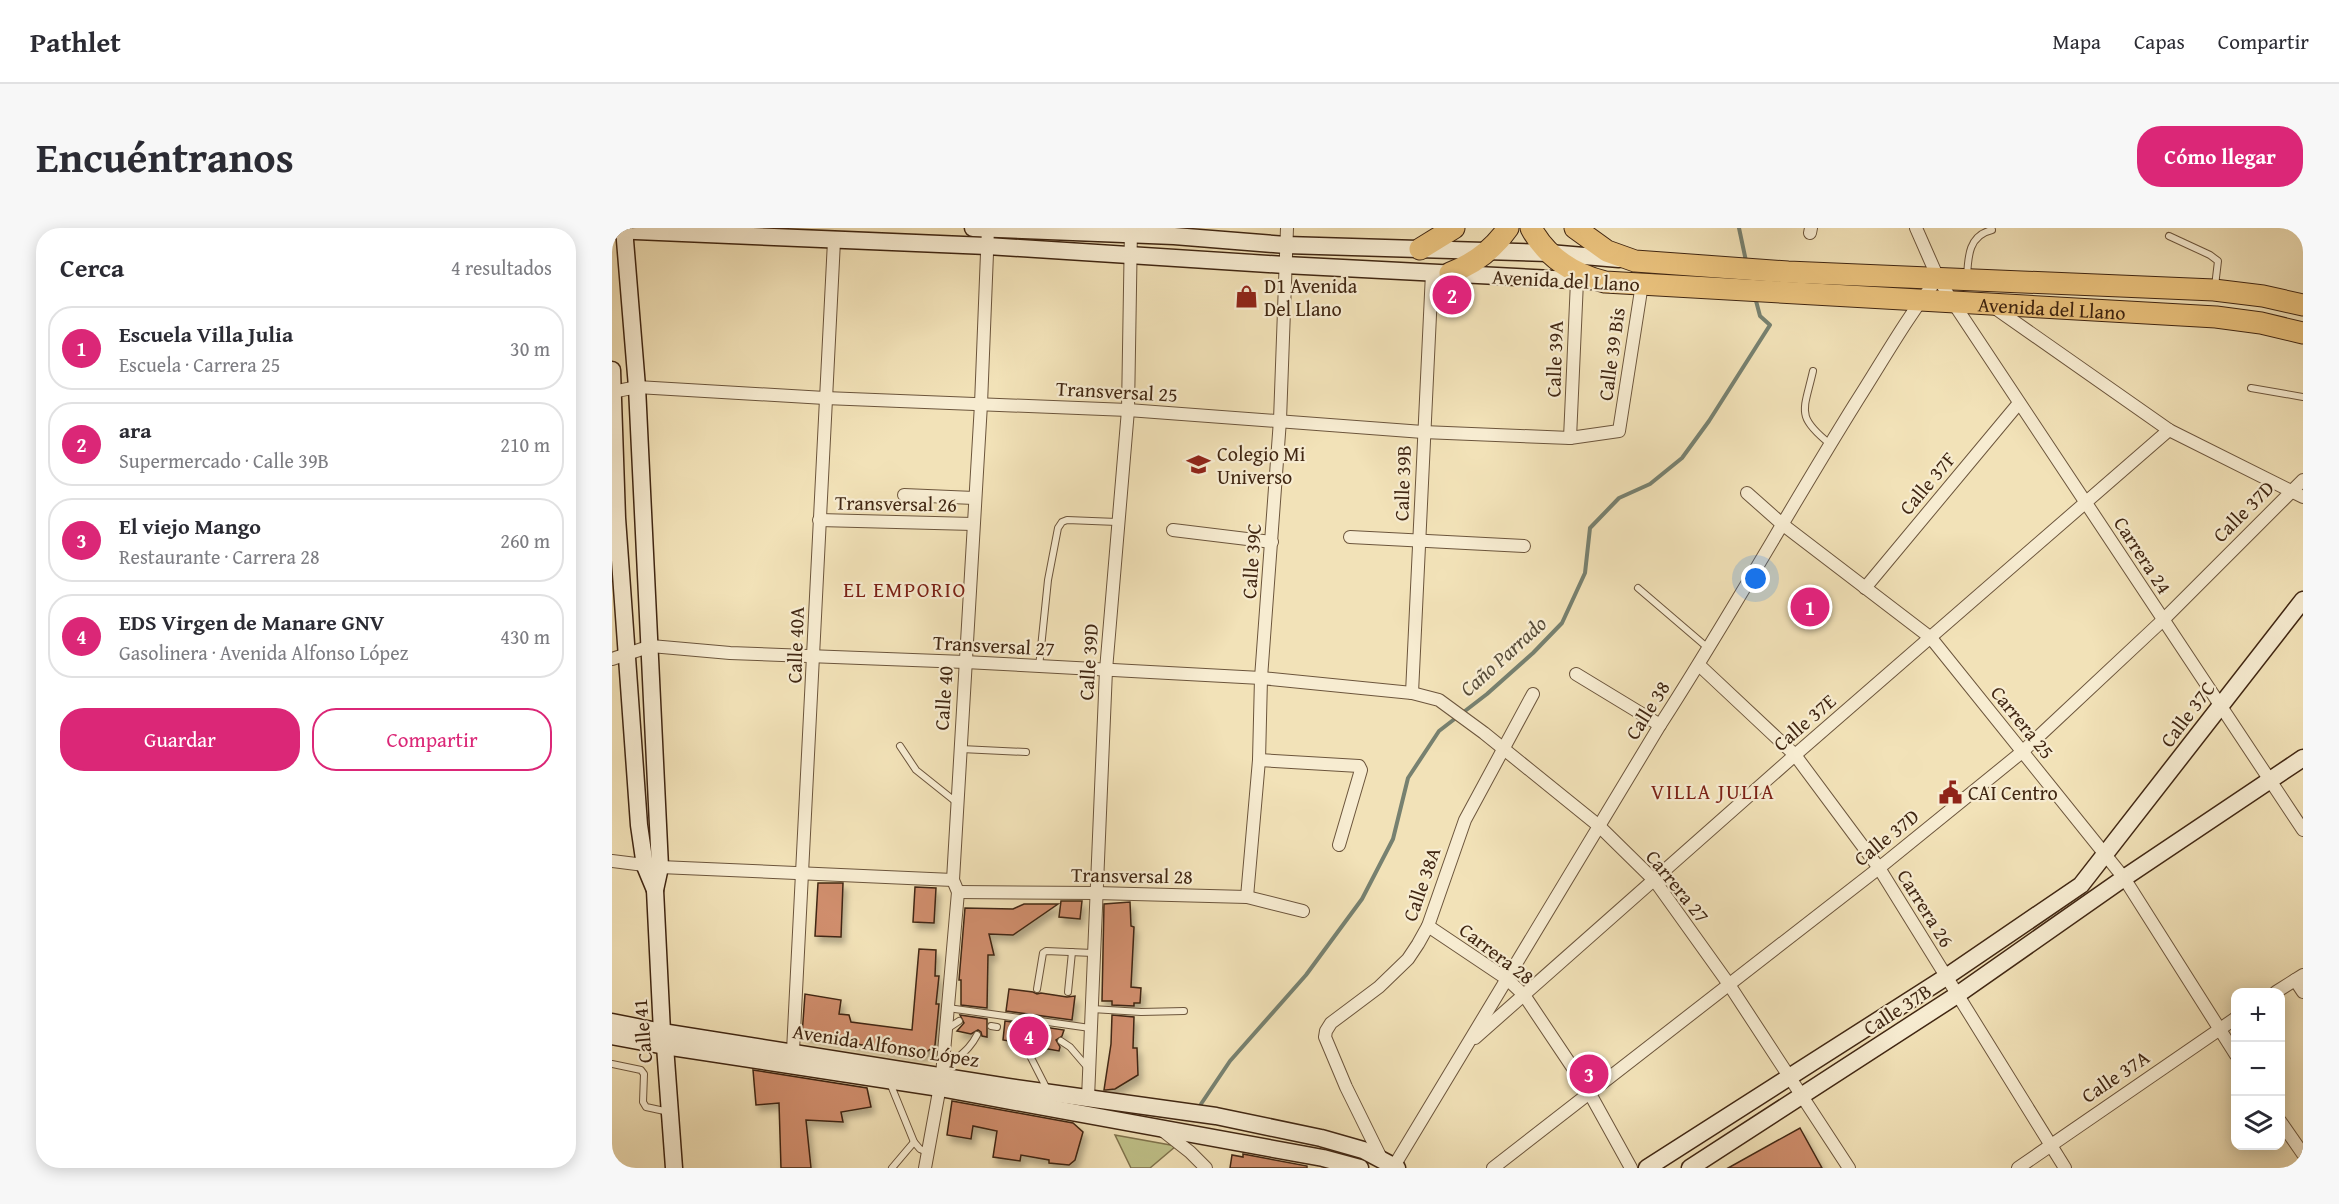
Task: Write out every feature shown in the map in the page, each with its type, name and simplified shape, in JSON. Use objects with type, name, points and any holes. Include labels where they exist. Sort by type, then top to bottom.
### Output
[{"type":"highway","points":[[1441,273],[1475,261],[1486,253],[1508,228]]},
{"type":"highway","points":[[1531,228],[1550,254],[1575,272],[1605,282]]},
{"type":"highway","points":[[1575,228],[1590,236],[1607,251],[1635,261]]},
{"type":"highway","name":"Avenida del Llano","points":[[1635,261],[1788,272],[2214,290],[2263,296],[2303,305]]},
{"type":"highway","name":"Avenida del Llano","points":[[1605,282],[2228,318],[2303,333]]},
{"type":"street","name":"Avenida del Llano","points":[[973,228],[1287,236],[1437,236],[1486,253],[1550,254],[1635,261]]},
{"type":"street","name":"Calle 40","points":[[925,1168],[941,1082],[958,892],[953,880],[981,404],[988,228]]},
{"type":"street","name":"Carrera 24","points":[[1916,228],[1938,278],[1952,301],[2303,830]]},
{"type":"street","name":"Avenida del Llano","points":[[620,230],[987,246],[1605,282]]},
{"type":"street","name":"Calle 41","points":[[620,230],[637,387],[640,482],[651,646],[652,866],[674,1168]]},
{"type":"street","name":"Calle 39D","points":[[1088,1098],[1106,670],[1128,410],[1130,232]]},
{"type":"street","name":"Calle 39C","points":[[1247,897],[1259,760],[1261,678],[1280,420],[1287,236]]},
{"type":"street","name":"Calle 40A","points":[[793,1051],[834,241]]},
{"type":"street","name":"Calle 39B","points":[[1412,693],[1423,432],[1441,273]]},
{"type":"street","name":"Calle 38","points":[[1391,1164],[1467,1046],[1660,725],[1699,665],[1830,444],[1920,300],[1938,278]]},
{"type":"street","name":"Calle 39A","points":[[1570,438],[1577,281]]},
{"type":"street","name":"Calle 39 Bis","points":[[1619,431],[1642,284]]},
{"type":"street","points":[[1989,303],[2169,430],[2290,492],[2303,496]]},
{"type":"street","name":"Calle 41","points":[[612,370],[620,657],[639,825],[652,866]]},
{"type":"street","name":"Transversal 25","points":[[613,392],[637,387],[825,398],[1128,410],[1423,432],[1570,438],[1619,431]]},
{"type":"street","name":"Calle 37F","points":[[1865,588],[2019,403]]},
{"type":"street","name":"Calle 37E","points":[[1467,1046],[1795,755],[2169,430]]},
{"type":"street","name":"Calle 37D","points":[[1493,1168],[1728,983],[1879,868],[2022,752],[2163,620],[2303,480]]},
{"type":"street","name":"Carrera 25","points":[[1747,493],[1782,524],[1931,638],[2124,878],[2231,1049]]},
{"type":"street","points":[[904,495],[974,498]]},
{"type":"street","name":"Transversal 26","points":[[819,520],[973,524]]},
{"type":"street","points":[[1173,530],[1272,542]]},
{"type":"street","points":[[1350,537],[1524,546]]},
{"type":"street","name":"Calle 37C","points":[[2106,855],[2219,705],[2303,600]]},
{"type":"street","name":"Transversal 27","points":[[620,657],[651,646],[730,653],[965,662],[1039,668],[1261,678],[1412,693]]},
{"type":"street","name":"Carrera 26","points":[[1699,665],[1795,755],[1879,868],[2065,1168]]},
{"type":"street","points":[[1576,674],[1660,725]]},
{"type":"street","name":"Carrera 27","points":[[1412,693],[1439,700],[1484,733],[1599,826],[1655,881],[1728,983],[1849,1168]]},
{"type":"street","name":"Calle 38A","points":[[1391,1164],[1337,1068],[1325,1037],[1326,1031],[1331,1023],[1364,1000],[1408,959],[1428,926],[1465,820],[1484,783],[1505,750],[1533,694]]},
{"type":"street","name":"Calle 37B","points":[[1690,1168],[1957,995],[2124,878],[2303,758]]},
{"type":"street","points":[[1259,760],[1358,765],[1361,770],[1339,845]]},
{"type":"street","name":"Calle 37B","points":[[1647,1168],[1946,977],[2023,925],[2081,885],[2106,855]]},
{"type":"street","points":[[612,861],[652,866],[953,880]]},
{"type":"street","name":"Calle 37B","points":[[2023,925],[2124,878]]},
{"type":"street","name":"Transversal 28","points":[[958,892],[1096,892],[1247,897],[1303,911]]},
{"type":"street","name":"Carrera 28","points":[[1428,926],[1507,979],[1524,995],[1589,1092],[1631,1168]]},
{"type":"street","points":[[2283,988],[2299,977],[2303,992]]},
{"type":"street","name":"Calle 37A","points":[[2018,1168],[2231,1021]]},
{"type":"street","name":"Avenida Alfonso López","points":[[612,1022],[663,1039],[889,1080],[1049,1091],[1216,1116],[1321,1138],[1364,1150],[1391,1164]]},
{"type":"street","name":"Avenida Alfonso López","points":[[612,1036],[793,1051],[1157,1127],[1323,1158],[1359,1168]]},
{"type":"street","points":[[1157,1127],[1190,1152],[1206,1168]]},
{"type":"street","points":[[2285,1128],[2303,1154]]},
{"type":"lane","points":[[1967,280],[1971,244],[1981,233],[1992,230]]},
{"type":"lane","points":[[2169,236],[2218,261],[2214,290]]},
{"type":"lane","points":[[1813,371],[1804,409],[1806,420],[1813,430],[1830,444]]},
{"type":"lane","points":[[2251,388],[2303,397]]},
{"type":"lane","points":[[1039,668],[1048,580],[1058,528],[1067,520],[1118,522]]},
{"type":"lane","points":[[1638,588],[1708,648]]},
{"type":"lane","points":[[900,746],[916,770],[957,803]]},
{"type":"lane","points":[[959,748],[1026,752]]},
{"type":"lane","points":[[1037,989],[1043,953],[1046,951],[1093,953]]},
{"type":"lane","points":[[1068,992],[1072,952]]},
{"type":"lane","points":[[946,1008],[1090,1028]]},
{"type":"lane","points":[[1092,1009],[1184,1011]]},
{"type":"lane","points":[[945,1030],[952,1023],[959,1021]]},
{"type":"lane","points":[[941,1082],[951,1062],[971,1048],[977,1035]]},
{"type":"lane","points":[[1061,1041],[1070,1047],[1088,1068]]},
{"type":"lane","points":[[1024,1044],[1049,1091]]},
{"type":"lane","points":[[612,1064],[641,1070],[644,1074],[643,1102],[646,1107],[670,1112]]},
{"type":"lane","points":[[889,1080],[914,1142],[920,1149],[927,1152]]},
{"type":"lane","points":[[892,1168],[914,1142]]},
{"type":"green space","points":[[1115,1135],[1176,1146],[1150,1168],[1131,1168]]},
{"type":"building","points":[[818,883],[843,883],[841,937],[815,936]]},
{"type":"building","points":[[915,887],[936,888],[934,923],[913,922]]},
{"type":"building","points":[[1061,901],[1082,901],[1080,919],[1059,917]]},
{"type":"building","points":[[1130,902],[1131,926],[1134,927],[1131,987],[1141,988],[1140,1003],[1134,1003],[1134,1006],[1112,1005],[1112,1001],[1102,1001],[1104,904]]},
{"type":"building","points":[[1024,904],[1058,904],[1013,935],[989,934],[994,955],[988,955],[987,1008],[961,1005],[961,980],[959,980],[965,908],[1013,909]]},
{"type":"building","points":[[919,949],[936,950],[935,976],[939,976],[935,1045],[923,1055],[802,1035],[805,994],[841,1000],[839,1014],[849,1015],[851,1022],[912,1030]]},
{"type":"building","points":[[1009,989],[1037,994],[1075,996],[1072,1020],[1006,1011]]},
{"type":"building","points":[[960,1015],[987,1019],[987,1037],[982,1036],[978,1030],[971,1034],[957,1031],[964,1023]]},
{"type":"building","points":[[1112,1015],[1134,1017],[1133,1048],[1137,1048],[1138,1075],[1115,1089],[1104,1090],[1111,1044]]},
{"type":"building","points":[[1005,1021],[1064,1030],[1062,1036],[1056,1040],[1060,1047],[1059,1051],[1031,1046],[1025,1039],[1019,1043],[1003,1040]]},
{"type":"building","points":[[753,1070],[867,1088],[871,1107],[841,1112],[843,1122],[806,1120],[811,1168],[781,1168],[779,1103],[756,1105]]},
{"type":"building","points":[[952,1101],[1073,1123],[1083,1132],[1075,1160],[1069,1165],[1049,1163],[1049,1160],[1021,1155],[1020,1161],[993,1157],[997,1131],[973,1126],[971,1139],[947,1135]]},
{"type":"building","points":[[1800,1128],[1822,1168],[1728,1168]]},
{"type":"building","points":[[1243,1154],[1307,1166],[1307,1168],[1230,1168],[1232,1155],[1243,1157]]},
{"type":"waterway","name":"Caño Parrado","points":[[1739,228],[1746,261]]},
{"type":"waterway","name":"Caño Parrado","points":[[1201,1104],[1230,1061],[1306,975],[1362,899],[1393,839],[1408,778],[1439,731],[1487,694],[1533,653],[1562,623],[1585,573],[1590,528],[1619,498],[1650,484],[1682,458],[1709,421],[1770,325],[1760,316],[1755,297]]},
{"type":"place","name":"ara","points":[[1452,295]]},
{"type":"place","name":"D1 Avenida Del Llano","points":[[1246,296]]},
{"type":"place","name":"Colegio Mi Universo","points":[[1199,464]]},
{"type":"place","name":"Escuela Villa Julia","points":[[1810,607]]},
{"type":"place","name":"CAI Centro","points":[[1950,792]]},
{"type":"place","name":"EDS Virgen de Manare GNV","points":[[1029,1036]]},
{"type":"place","name":"El viejo Mango","points":[[1589,1074]]},
{"type":"district","name":"EL EMPORIO","points":[[905,589]]},
{"type":"district","name":"VILLA JULIA","points":[[1713,791]]}]
